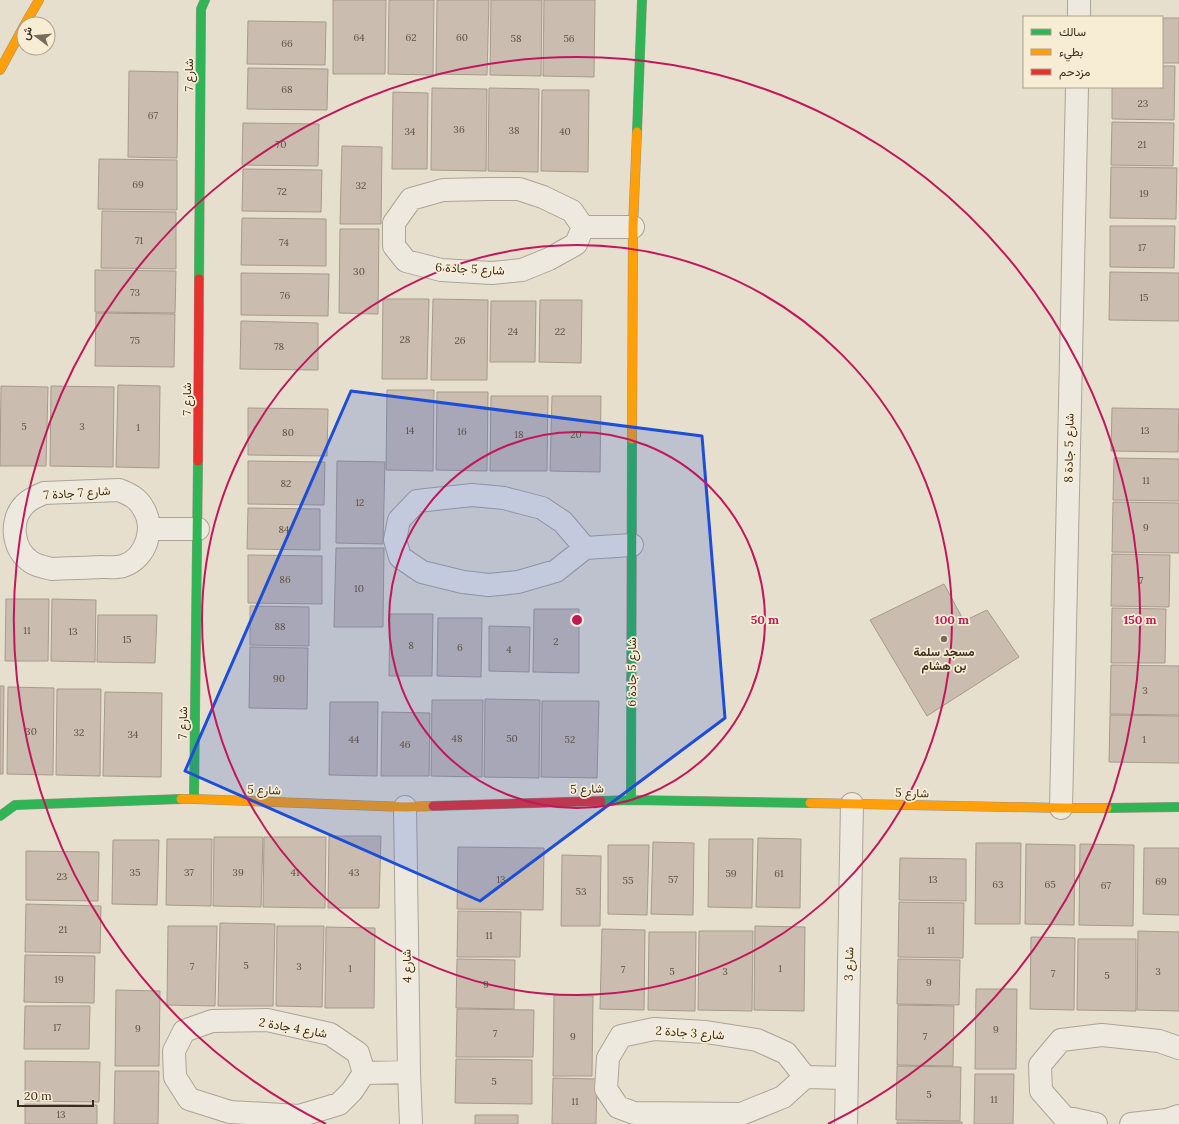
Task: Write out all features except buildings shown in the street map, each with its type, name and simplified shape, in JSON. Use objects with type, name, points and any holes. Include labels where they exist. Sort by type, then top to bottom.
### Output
[{"type":"street","points":[[30,16],[39,0]]},
{"type":"street","name":"شارع 7","points":[[194,799],[198,529],[201,9],[205,0]]},
{"type":"street","name":"شارع 5 جادة 6","points":[[631,800],[633,227],[642,0]]},
{"type":"street","points":[[1079,0],[1079,16]]},
{"type":"street","points":[[0,70],[16,41]]},
{"type":"street","name":"شارع 5 جادة 8","points":[[1061,808],[1077,88]]},
{"type":"street","name":"شارع 5 جادة 6","points":[[519,189],[543,197],[572,211],[583,227],[576,244],[549,259],[522,270],[492,273],[441,270],[406,261],[394,246],[394,223],[411,199],[443,190],[519,189]]},
{"type":"street","points":[[583,227],[633,227]]},
{"type":"street","name":"شارع 7 جادة 7","points":[[111,490],[119,490],[136,499],[143,507],[148,517],[149,529],[147,541],[142,552],[133,561],[122,567],[52,569],[40,567],[31,562],[23,554],[17,545],[14,534],[15,523],[19,513],[25,504],[34,497],[44,493],[111,490]]},
{"type":"street","points":[[585,548],[563,522],[542,508],[504,498],[472,495],[417,501],[399,520],[395,540],[400,557],[422,572],[463,582],[489,585],[518,582],[556,571],[585,548],[632,545]]},
{"type":"street","points":[[149,529],[198,529]]},
{"type":"street","name":"شارع 5","points":[[0,816],[15,805],[194,799],[405,807],[631,800],[1061,808],[1179,807]]},
{"type":"street","name":"شارع 3","points":[[846,1124],[852,804]]},
{"type":"street","name":"شارع 4","points":[[405,807],[411,1124]]},
{"type":"street","name":"شارع 4 جادة 2","points":[[267,1020],[330,1034],[358,1052],[364,1073],[352,1091],[339,1104],[299,1116],[230,1112],[189,1099],[175,1077],[174,1051],[184,1031],[212,1021],[267,1020]]},
{"type":"street","name":"شارع 3 جادة 2","points":[[654,1029],[706,1032],[757,1040],[786,1053],[805,1078],[784,1097],[741,1114],[634,1113],[618,1106],[606,1089],[608,1058],[621,1036],[654,1029]]},
{"type":"street","points":[[1096,1124],[1064,1118],[1041,1091],[1040,1065],[1061,1040],[1102,1035],[1159,1042],[1179,1048]]},
{"type":"street","points":[[364,1073],[409,1072]]},
{"type":"street","points":[[805,1078],[847,1078]]},
{"type":"street","points":[[1131,1124],[1167,1120],[1179,1116]]},
{"type":"highlighted area","points":[[351,391],[702,436],[725,718],[480,901],[185,771]]},
{"type":"traffic: fast","points":[[199,279],[201,9],[205,0]]},
{"type":"traffic: fast","points":[[637,132],[642,0]]},
{"type":"traffic: fast","points":[[631,800],[632,439]]},
{"type":"traffic: fast","points":[[194,799],[198,461]]},
{"type":"traffic: fast","points":[[0,816],[15,805],[181,799]]},
{"type":"traffic: fast","points":[[601,801],[631,800],[810,803]]},
{"type":"traffic: fast","points":[[1107,808],[1179,807]]},
{"type":"traffic: slow","points":[[30,16],[39,0]]},
{"type":"traffic: slow","points":[[0,70],[16,41]]},
{"type":"traffic: slow","points":[[632,439],[633,227],[637,132]]},
{"type":"traffic: slow","points":[[181,799],[405,807],[433,806]]},
{"type":"traffic: slow","points":[[810,803],[1107,808]]},
{"type":"traffic: jam","points":[[198,461],[199,279]]},
{"type":"traffic: jam","points":[[433,806],[601,801]]},
{"type":"place","name":"مسجد سلمة بن هشام","points":[[944,639]]}]
